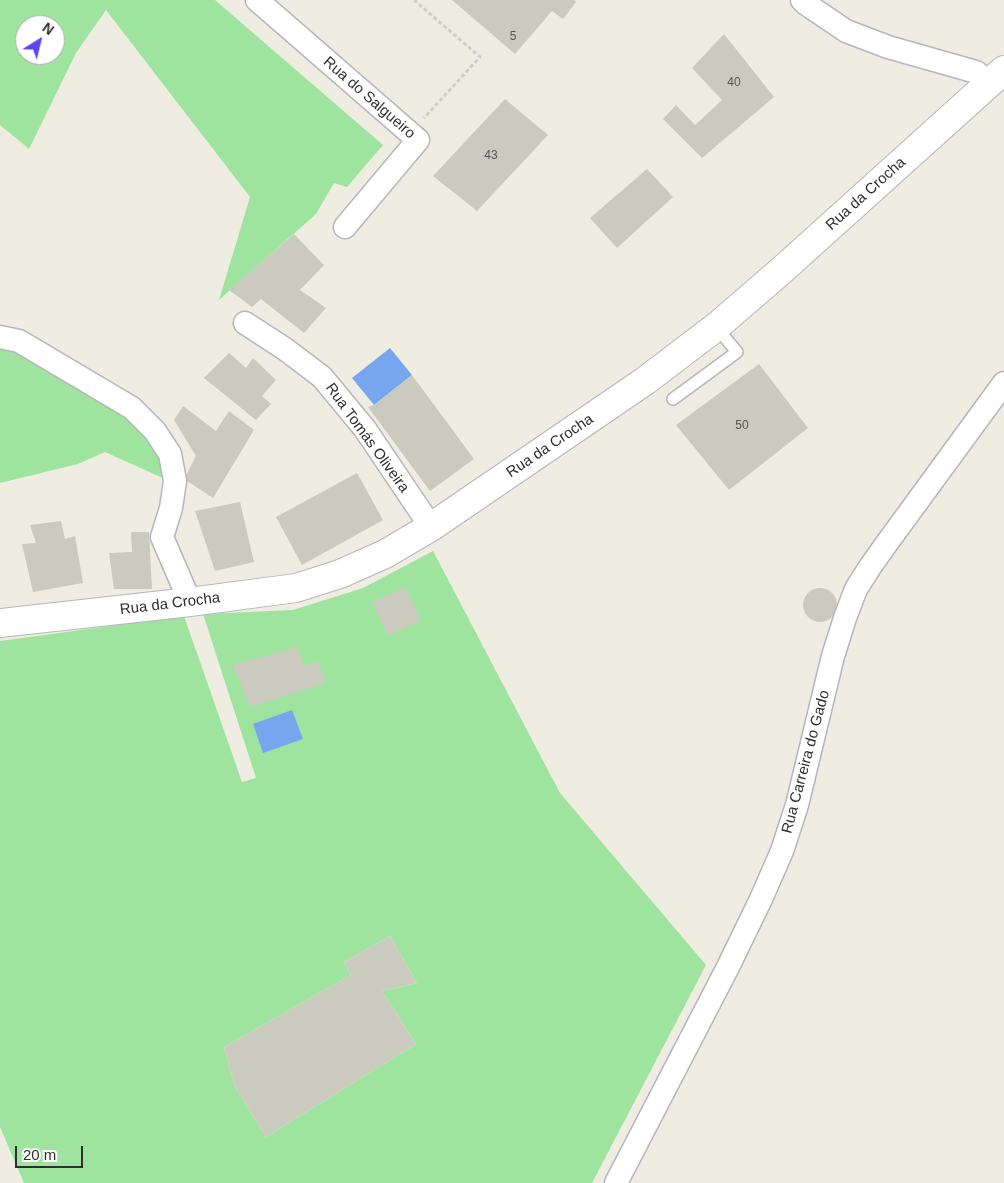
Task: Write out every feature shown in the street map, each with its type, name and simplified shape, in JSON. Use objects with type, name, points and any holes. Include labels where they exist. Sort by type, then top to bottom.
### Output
[{"type":"street","name":"Rua do Salgueiro","points":[[258,0],[418,140],[344,227]]},
{"type":"street","points":[[802,0],[846,31],[888,46],[996,76]]},
{"type":"street","name":"Rua da Crocha","points":[[0,623],[296,588],[340,574],[385,554],[430,527],[645,381],[716,327],[782,270],[996,76]]},
{"type":"street","name":"Rua Tomás Oliveira","points":[[245,324],[285,349],[322,377],[365,429],[430,527]]},
{"type":"street","points":[[0,337],[19,341],[132,408],[155,431],[170,454],[175,481],[171,508],[162,537],[190,602]]},
{"type":"street","name":"Rua Carreira do Gado","points":[[616,1183],[728,967],[782,851],[797,805],[833,656],[856,589],[887,543],[1004,383]]},
{"type":"lane","points":[[672,399],[737,352],[716,327]]},
{"type":"path","points":[[410,132],[480,57],[414,0]]},
{"type":"green space","points":[[0,0],[215,0],[383,145],[347,187],[334,183],[316,214],[219,300],[250,197],[106,10],[76,53],[29,149],[0,125]]},
{"type":"green space","points":[[0,344],[131,412],[164,456],[165,479],[105,452],[78,464],[0,483]]},
{"type":"green space","points":[[433,551],[560,793],[706,965],[592,1183],[24,1183],[0,1127],[0,641],[184,616],[242,782],[256,778],[203,614],[293,610],[363,588]],"holes":[[[390,936],[417,983],[382,991],[416,1044],[266,1137],[235,1087],[224,1047],[351,975],[344,962]]]},
{"type":"water","points":[[390,348],[412,375],[374,405],[352,378]]},
{"type":"water","points":[[292,710],[303,739],[263,753],[253,724]]},
{"type":"building","points":[[452,0],[574,0],[576,2],[563,19],[552,11],[515,54]]},
{"type":"building","points":[[724,34],[774,97],[702,158],[663,119],[676,105],[695,125],[722,100],[692,68]]},
{"type":"building","points":[[505,99],[548,135],[477,211],[433,176]]},
{"type":"building","points":[[647,169],[673,197],[617,248],[590,218]]},
{"type":"building","points":[[294,234],[324,265],[300,290],[326,308],[304,333],[261,299],[252,307],[229,290]]},
{"type":"building","points":[[229,353],[246,368],[253,358],[276,380],[262,396],[271,404],[256,420],[204,378]]},
{"type":"building","points":[[759,364],[808,428],[729,490],[676,425]]},
{"type":"building","points":[[412,375],[474,459],[430,491],[368,407],[374,405]]},
{"type":"building","points":[[183,406],[216,431],[229,411],[254,430],[213,498],[184,479],[196,456],[174,420]]},
{"type":"building","points":[[357,473],[383,520],[302,565],[276,517]]},
{"type":"building","points":[[240,502],[254,562],[215,571],[195,511]]},
{"type":"building","points":[[61,521],[65,539],[75,536],[83,583],[33,592],[22,544],[36,543],[30,525]]},
{"type":"building","points":[[131,532],[149,532],[152,589],[114,589],[109,553],[132,552]]},
{"type":"building","points":[[405,587],[421,620],[388,636],[372,602]]},
{"type":"building","points":[[820,588],[832,593],[837,605],[832,617],[820,622],[808,617],[803,605],[808,593]]},
{"type":"building","points":[[297,647],[305,666],[318,661],[326,683],[250,707],[233,665]]},
{"type":"building","points":[[390,936],[417,983],[382,991],[416,1044],[266,1137],[235,1087],[224,1047],[351,975],[344,962]]}]
